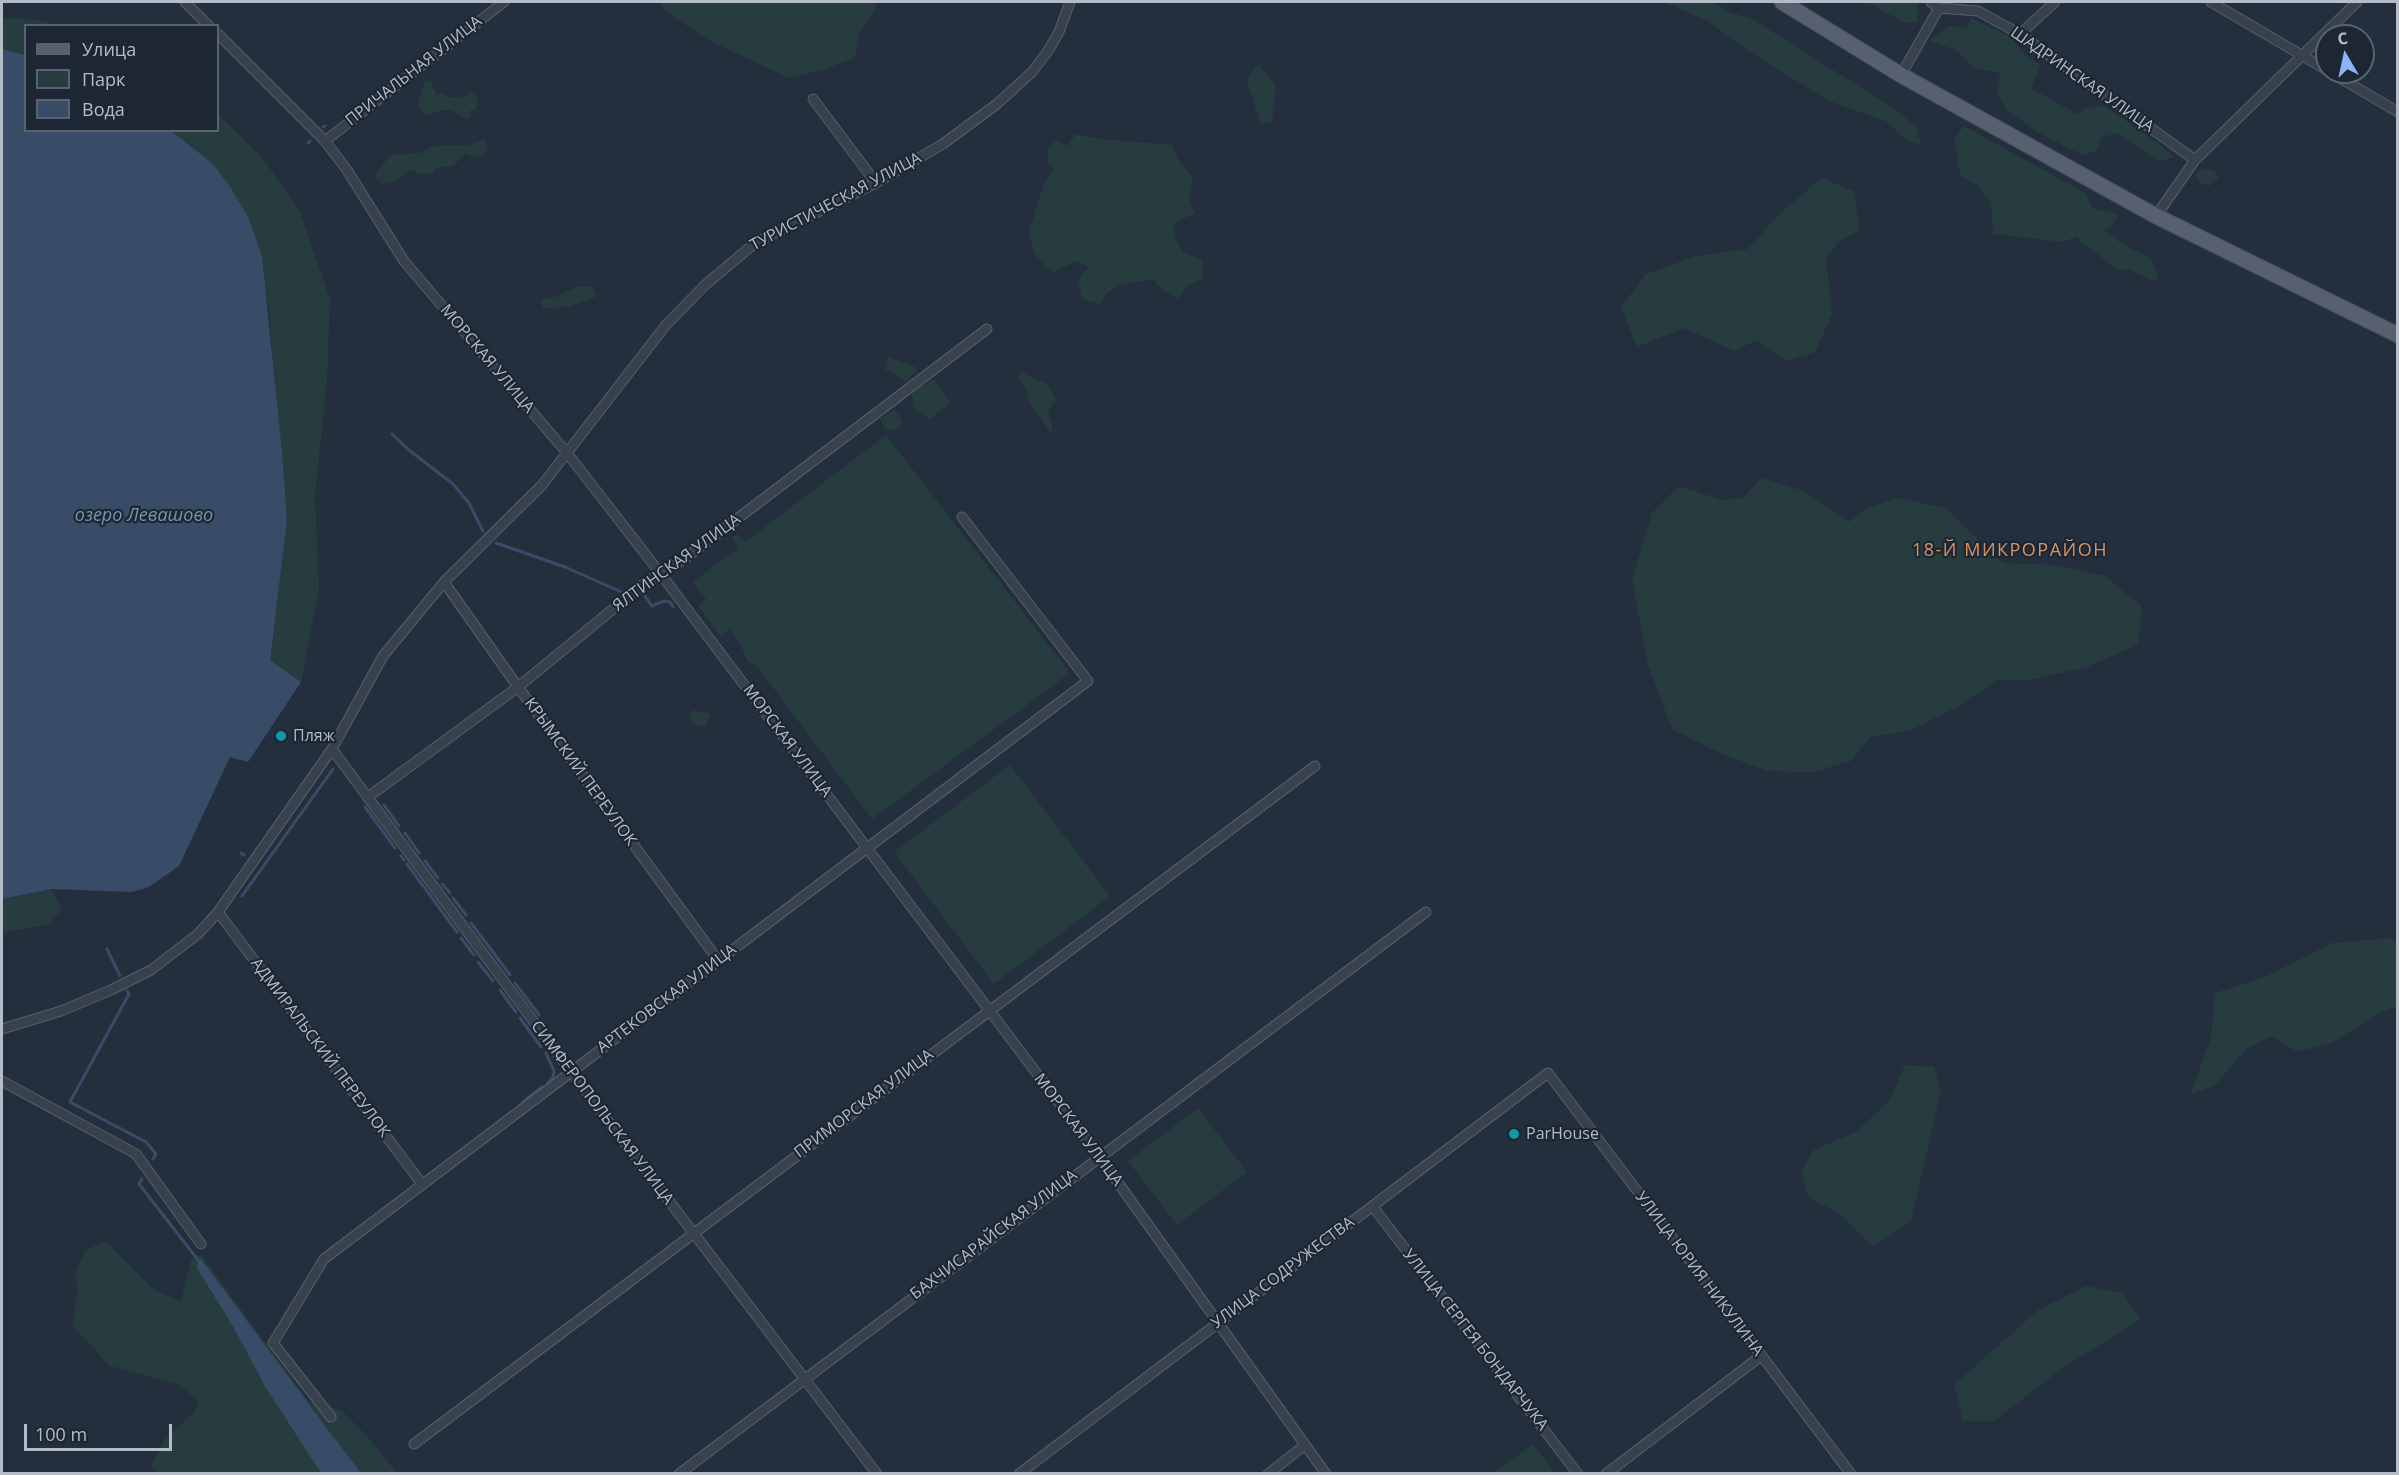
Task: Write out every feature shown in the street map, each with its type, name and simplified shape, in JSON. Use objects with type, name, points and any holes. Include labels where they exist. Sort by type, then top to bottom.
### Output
[{"type":"main road","points":[[1782,2],[1901,75],[2156,216],[2397,335]]},
{"type":"street","points":[[185,2],[207,24]]},
{"type":"street","name":"ПРИЧАЛЬНАЯ УЛИЦА","points":[[325,141],[504,2]]},
{"type":"street","name":"ТУРИСТИЧЕСКАЯ УЛИЦА","points":[[2,1029],[61,1011],[152,970],[198,933],[218,912],[332,749],[382,656],[444,582],[542,485],[653,340],[720,272],[755,243],[876,183],[943,144],[997,104],[1032,72],[1048,51],[1059,32],[1070,2]]},
{"type":"street","points":[[2020,34],[2055,2]]},
{"type":"street","points":[[2211,2],[2315,63]]},
{"type":"street","points":[[2156,216],[2195,160],[2357,2]]},
{"type":"street","points":[[1901,75],[1935,5]]},
{"type":"street","name":"ШАДРИНСКАЯ УЛИЦА","points":[[1935,5],[1978,11],[2020,34],[2195,160]]},
{"type":"street","name":"МОРСКАЯ УЛИЦА","points":[[219,35],[325,141],[347,170],[404,261],[567,453],[660,573],[1099,1156],[1219,1320],[1326,1473]]},
{"type":"street","points":[[2351,84],[2397,112]]},
{"type":"street","points":[[813,99],[876,183]]},
{"type":"street","name":"ЯЛТИНСКАЯ УЛИЦА","points":[[368,797],[518,687],[660,573],[683,560],[987,329]]},
{"type":"street","name":"АРТЕКОВСКАЯ УЛИЦА","points":[[331,1417],[273,1343],[324,1259],[1088,681],[962,517]]},
{"type":"street","name":"КРЫМСКИЙ ПЕРЕУЛОК","points":[[444,582],[718,960]]},
{"type":"street","name":"СИМФЕРОПОЛЬСКАЯ УЛИЦА","points":[[332,749],[571,1072],[877,1473]]},
{"type":"street","name":"ПРИМОРСКАЯ УЛИЦА","points":[[414,1444],[1314,766]]},
{"type":"street","name":"АДМИРАЛЬСКИЙ ПЕРЕУЛОК","points":[[218,912],[422,1184]]},
{"type":"street","name":"БАХЧИСАРАЙСКАЯ УЛИЦА","points":[[679,1473],[1426,912]]},
{"type":"street","name":"УЛИЦА СОДРУЖЕСТВА","points":[[1019,1473],[1548,1073]]},
{"type":"street","name":"УЛИЦА ЮРИЯ НИКУЛИНА","points":[[1548,1073],[1851,1473]]},
{"type":"street","points":[[2,1081],[136,1154],[201,1244]]},
{"type":"street","name":"УЛИЦА СЕРГЕЯ БОНДАРЧУКА","points":[[1373,1206],[1578,1473]]},
{"type":"street","points":[[1606,1473],[1761,1356]]},
{"type":"street","points":[[1268,1473],[1305,1445]]},
{"type":"green space","points":[[659,2],[875,2],[876,9],[860,32],[855,58],[822,70],[789,78],[710,41],[666,12]]},
{"type":"green space","points":[[1663,2],[1713,2],[1729,12],[1752,19],[1898,111],[1916,127],[1921,144],[1908,142],[1886,121],[1829,101],[1744,48],[1708,21]]},
{"type":"green space","points":[[1866,2],[1917,2],[1918,22],[1905,23]]},
{"type":"green space","points":[[2,17],[46,21],[51,24],[24,24],[24,55],[2,49]]},
{"type":"green space","points":[[1971,18],[2013,38],[2020,51],[2040,65],[2031,88],[2077,114],[2086,108],[2105,106],[2174,157],[2159,161],[2118,133],[2102,137],[2097,150],[2082,155],[2037,132],[2006,109],[1997,92],[2000,73],[1974,68],[1956,50],[1929,41],[1948,26],[1966,28]]},
{"type":"green space","points":[[1258,64],[1276,86],[1272,122],[1261,125],[1246,79]]},
{"type":"green space","points":[[425,80],[431,82],[436,95],[443,93],[450,98],[459,96],[464,98],[471,91],[476,97],[478,106],[475,110],[470,110],[471,117],[466,119],[452,110],[441,110],[426,115],[419,109],[419,98]]},
{"type":"green space","points":[[219,115],[261,156],[299,210],[330,299],[327,380],[315,496],[319,589],[301,682],[270,660],[287,521],[268,300],[170,132],[219,132]]},
{"type":"green space","points":[[1964,126],[2085,193],[2092,208],[2118,215],[2110,229],[2103,230],[2119,242],[2150,258],[2158,280],[2149,279],[2130,270],[2118,269],[2082,243],[2077,236],[2063,242],[1993,234],[1991,203],[1977,185],[1960,175],[1954,139]]},
{"type":"green space","points":[[1076,134],[1099,139],[1172,145],[1179,161],[1193,177],[1189,198],[1195,213],[1174,223],[1175,238],[1183,252],[1202,260],[1203,278],[1187,286],[1178,299],[1163,290],[1153,280],[1120,284],[1107,293],[1101,305],[1082,299],[1078,281],[1088,267],[1078,261],[1053,274],[1036,256],[1028,234],[1045,181],[1054,170],[1048,163],[1048,148],[1057,140],[1067,146]]},
{"type":"green space","points":[[484,140],[489,147],[482,156],[473,157],[466,153],[453,166],[437,167],[431,174],[419,174],[410,170],[396,180],[382,184],[375,176],[390,155],[419,153],[434,146],[468,145]]},
{"type":"green space","points":[[2203,168],[2213,170],[2219,178],[2209,186],[2200,183],[2195,175]]},
{"type":"green space","points":[[1822,178],[1855,192],[1859,231],[1841,240],[1826,256],[1832,314],[1815,352],[1787,361],[1757,340],[1734,351],[1684,328],[1637,347],[1621,307],[1646,274],[1696,256],[1748,249],[1780,213]]},
{"type":"green space","points":[[592,286],[597,296],[569,307],[543,308],[541,299],[555,297],[577,287]]},
{"type":"green space","points":[[888,357],[918,368],[907,382],[885,369]]},
{"type":"green space","points":[[1023,373],[1047,384],[1056,400],[1048,412],[1052,423],[1052,434],[1027,399],[1029,394],[1017,377]]},
{"type":"green space","points":[[934,379],[950,403],[930,419],[914,408],[912,393]]},
{"type":"green space","points":[[894,409],[903,422],[898,428],[886,431],[880,419]]},
{"type":"green space","points":[[886,435],[1070,673],[872,819],[756,665],[747,661],[740,643],[729,629],[722,638],[698,606],[706,599],[693,582],[738,548],[732,537],[737,535],[745,542]]},
{"type":"green space","points":[[1762,478],[1801,490],[1849,522],[1867,508],[1896,498],[1946,508],[2003,563],[2055,565],[2105,576],[2142,606],[2138,645],[2087,667],[2030,680],[1997,680],[1957,707],[1909,731],[1870,737],[1851,761],[1813,772],[1767,771],[1722,754],[1672,729],[1648,664],[1632,579],[1652,513],[1679,486],[1722,500],[1743,498]]},
{"type":"green space","points":[[694,710],[710,714],[706,726],[697,726],[691,722],[690,714]]},
{"type":"green space","points":[[1010,765],[1110,896],[994,984],[894,852]]},
{"type":"green space","points":[[51,889],[62,910],[49,924],[2,933],[2,899]]},
{"type":"green space","points":[[2391,938],[2397,944],[2397,1006],[2377,1014],[2333,1042],[2297,1052],[2271,1036],[2247,1048],[2215,1085],[2190,1095],[2211,1037],[2215,993],[2267,976],[2332,943]]},
{"type":"green space","points":[[1905,1065],[1934,1067],[1941,1091],[1911,1221],[1872,1246],[1838,1213],[1809,1198],[1801,1172],[1814,1150],[1856,1132],[1889,1101]]},
{"type":"green space","points":[[1198,1108],[1247,1172],[1177,1225],[1128,1161]]},
{"type":"green space","points":[[105,1241],[156,1291],[181,1301],[191,1260],[201,1255],[309,1402],[341,1410],[366,1435],[397,1473],[157,1473],[151,1466],[164,1440],[193,1414],[198,1402],[181,1385],[110,1366],[73,1326],[77,1294],[76,1269],[86,1250]]},
{"type":"green space","points":[[2086,1286],[2122,1293],[2141,1319],[2063,1368],[1994,1421],[1963,1421],[1954,1385],[2038,1310]]},
{"type":"green space","points":[[1533,1444],[1555,1473],[1494,1473]]},
{"type":"water","name":"озеро Левашово","points":[[2,49],[24,55],[24,132],[172,132],[212,163],[229,185],[248,217],[262,256],[287,521],[270,660],[301,682],[248,762],[230,757],[179,866],[149,887],[132,892],[51,889],[2,899]]},
{"type":"water","points":[[201,1259],[361,1473],[321,1473],[266,1388],[234,1328],[197,1268],[198,1260]]},
{"type":"waterway","points":[[392,434],[453,484],[469,503],[483,531]]},
{"type":"waterway","points":[[496,543],[565,567],[626,594]]},
{"type":"waterway","points":[[634,599],[642,592],[652,606],[664,601],[670,602],[673,607]]},
{"type":"waterway","points":[[242,896],[333,769]]},
{"type":"waterway","points":[[384,805],[399,826]]},
{"type":"waterway","points":[[365,807],[395,848]]},
{"type":"waterway","points":[[405,833],[419,853]]},
{"type":"waterway","points":[[401,856],[404,860]]},
{"type":"waterway","points":[[425,861],[438,878]]},
{"type":"waterway","points":[[407,864],[457,932]]},
{"type":"waterway","points":[[442,884],[450,893]]},
{"type":"waterway","points":[[453,898],[466,915]]},
{"type":"waterway","points":[[471,923],[510,975]]},
{"type":"waterway","points":[[461,938],[474,955]]},
{"type":"waterway","points":[[107,949],[120,976]]},
{"type":"waterway","points":[[478,962],[493,981]]},
{"type":"waterway","points":[[515,983],[539,1015]]},
{"type":"waterway","points":[[500,990],[516,1012]]},
{"type":"waterway","points":[[127,991],[129,994],[70,1102],[146,1142],[156,1154],[153,1159]]},
{"type":"waterway","points":[[520,1018],[541,1047]]},
{"type":"waterway","points":[[546,1053],[554,1071],[548,1083]]},
{"type":"waterway","points":[[523,1102],[542,1087]]},
{"type":"waterway","points":[[142,1179],[139,1184],[198,1260]]},
{"type":"place","name":"Пляж","points":[[281,736]]},
{"type":"place","name":"ParHouse","points":[[1514,1134]]},
{"type":"district","name":"18-Й МИКРОРАЙОН","points":[[2010,551]]}]
